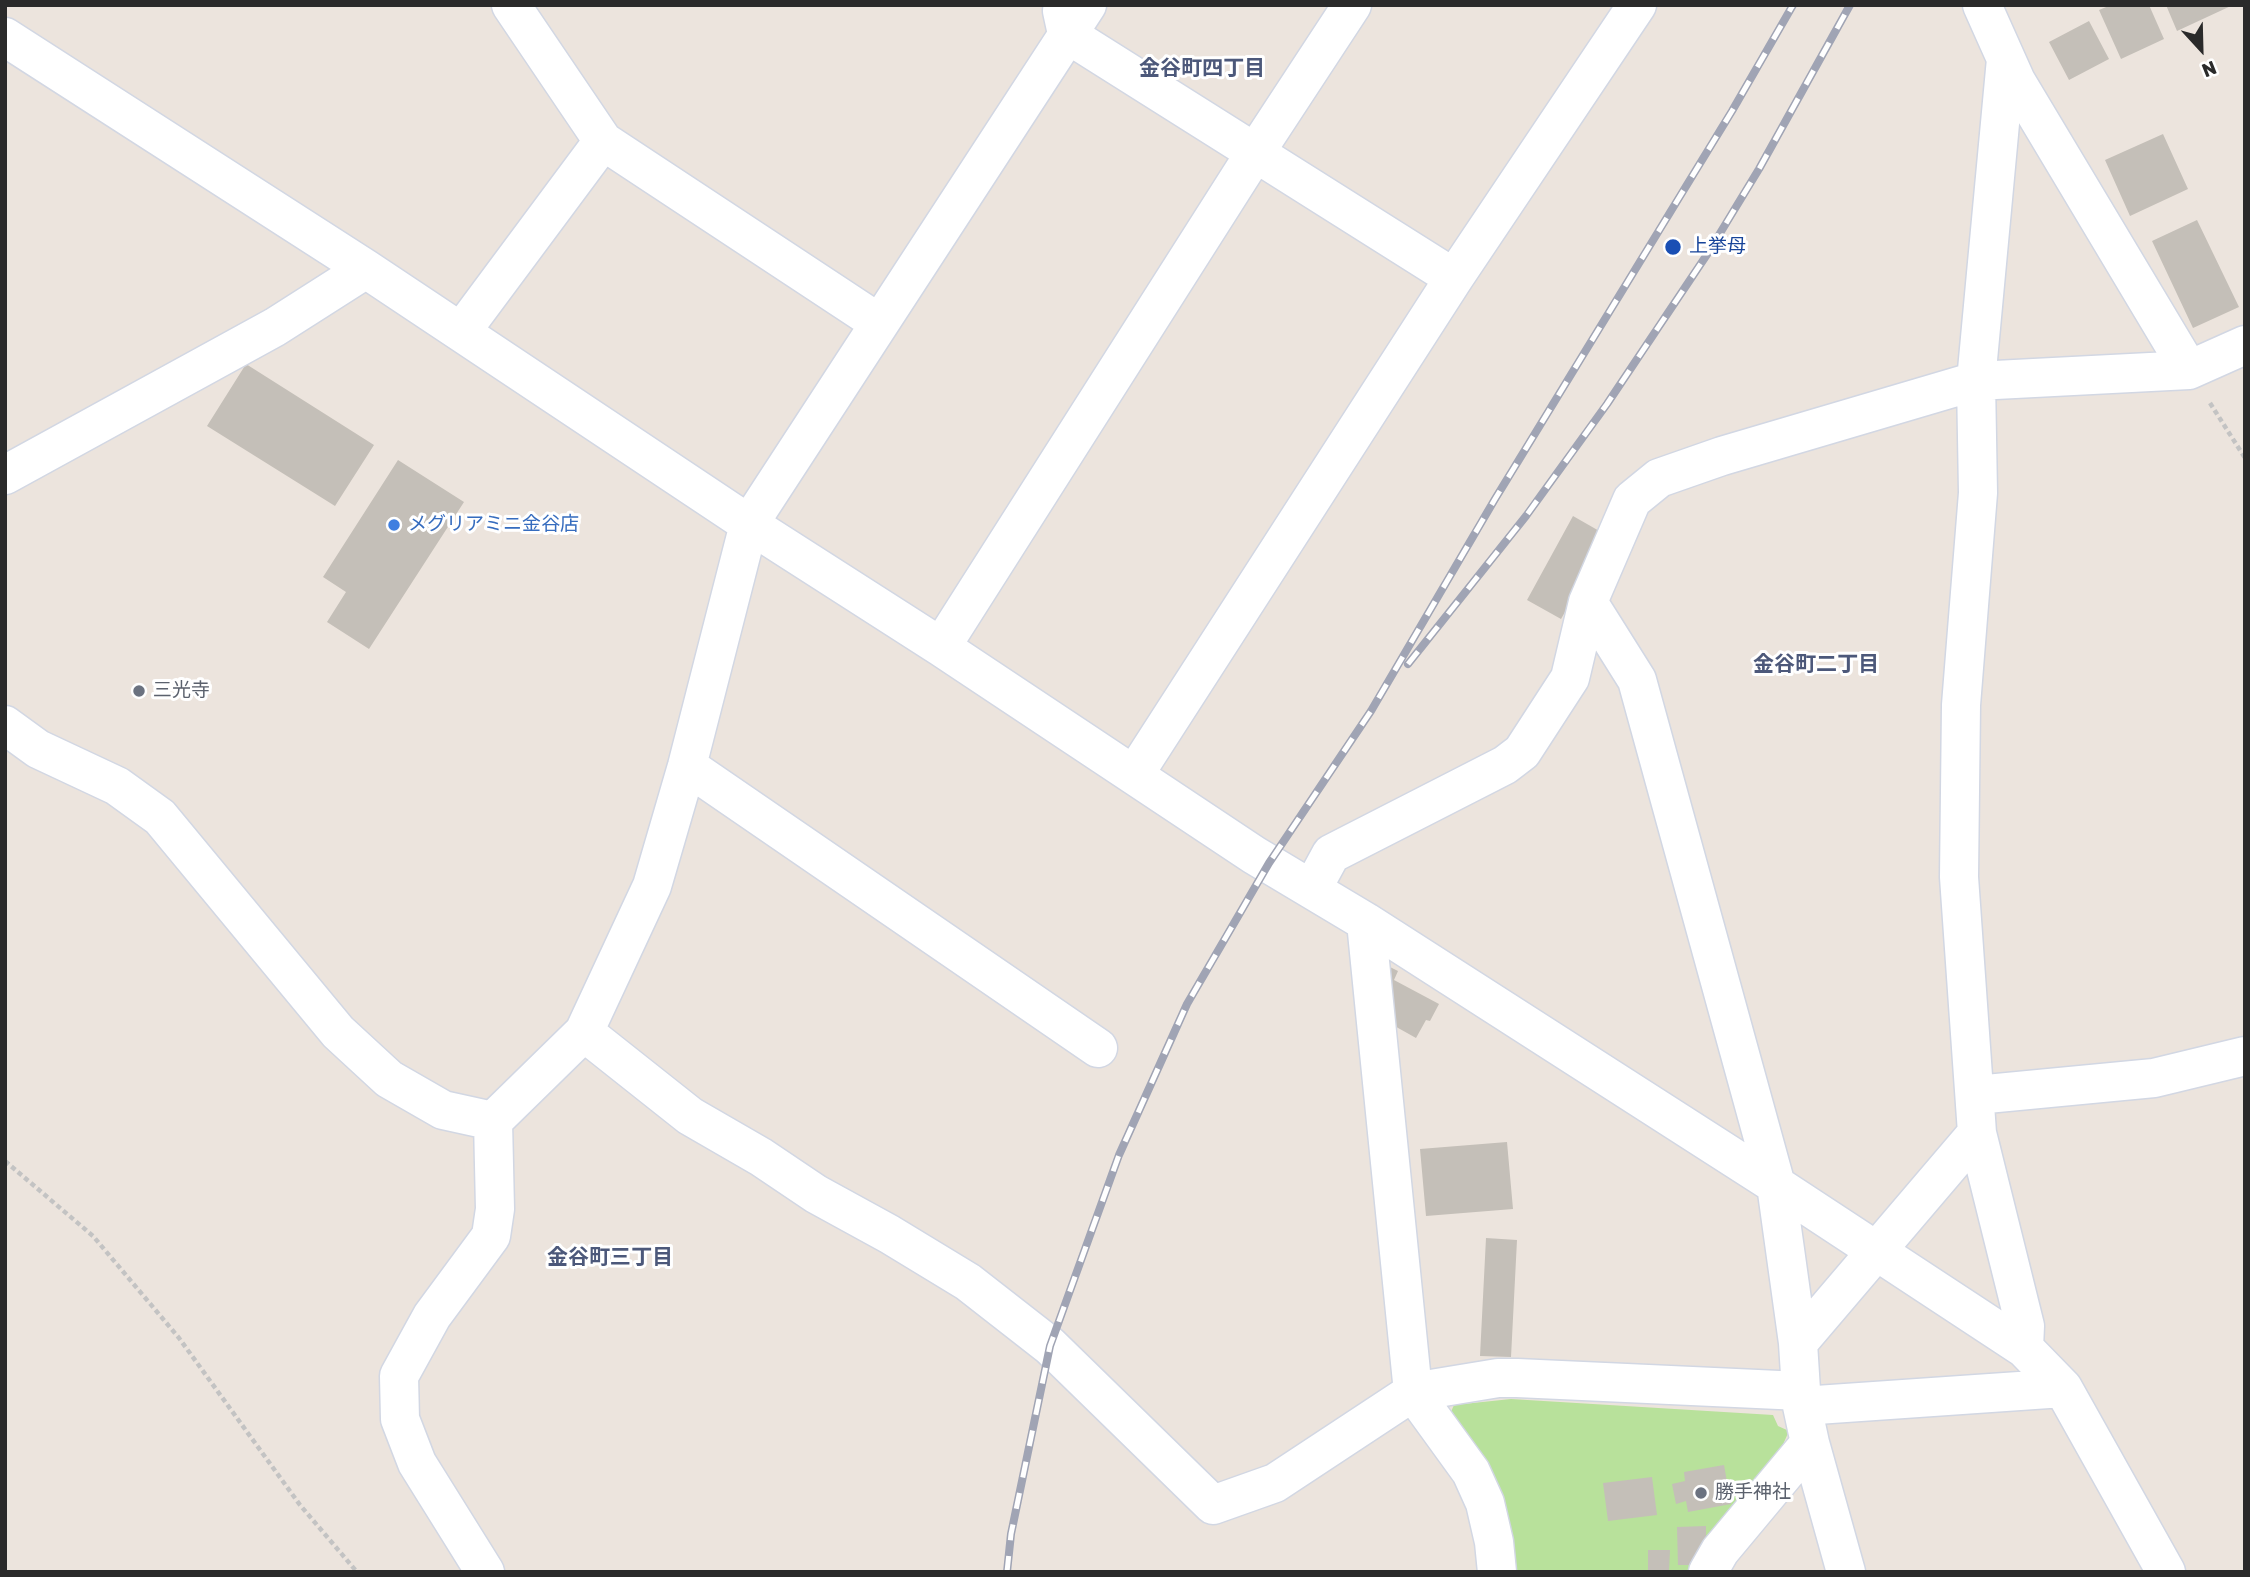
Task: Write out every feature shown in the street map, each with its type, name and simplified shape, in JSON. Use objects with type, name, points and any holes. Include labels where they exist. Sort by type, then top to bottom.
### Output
[{"type":"street","points":[[510,5],[603,141],[879,323]]},
{"type":"street","points":[[941,647],[1352,5]]},
{"type":"street","points":[[1134,775],[1454,278],[1637,5]]},
{"type":"street","points":[[1982,5],[2016,81],[2189,370]]},
{"type":"street","points":[[485,1572],[416,1463],[400,1419],[399,1377],[432,1316],[491,1236],[495,1209],[493,1121],[584,1032],[652,887],[687,766],[749,524],[1072,15],[1255,153],[1454,278]]},
{"type":"street","points":[[5,37],[366,269],[1254,855],[1366,922],[2024,1348],[2063,1388],[2166,1572]]},
{"type":"street","points":[[2006,59],[1976,381],[1978,493],[1961,705],[1959,877],[1977,1133],[2025,1326],[2024,1348]]},
{"type":"street","points":[[461,332],[603,141]]},
{"type":"street","points":[[5,475],[275,327],[366,269]]},
{"type":"street","points":[[1312,889],[1331,854],[1505,765],[1522,752],[1570,678],[1588,602],[1632,500],[1659,478],[1722,456],[1976,381],[2189,370],[2245,345]]},
{"type":"street","points":[[1588,602],[1637,680],[1776,1185],[1798,1343],[1801,1399],[1810,1443],[1846,1572]]},
{"type":"street","points":[[5,725],[38,749],[117,786],[160,817],[338,1032],[389,1079],[443,1110],[493,1121]]},
{"type":"street","points":[[687,766],[1098,1048]]},
{"type":"street","points":[[1366,922],[1413,1392],[1471,1472],[1485,1503],[1494,1542],[1497,1572]]},
{"type":"street","points":[[584,1032],[690,1116],[761,1157],[816,1194],[968,1282],[1050,1346],[1213,1505],[1275,1483],[1413,1392],[1507,1378],[1801,1399],[2063,1388]]},
{"type":"street","points":[[1976,1095],[2154,1078],[2245,1055]]},
{"type":"street","points":[[1798,1343],[1977,1133]]},
{"type":"street","points":[[1708,1572],[1720,1551],[1810,1443]]},
{"type":"path","points":[[2189,370],[2245,458]]},
{"type":"path","points":[[5,1161],[93,1236],[179,1338],[300,1505],[358,1572]]},
{"type":"green space","points":[[1511,1399],[1773,1415],[1778,1426],[1789,1431],[1777,1458],[1701,1572],[1508,1572],[1450,1414],[1454,1405]]},
{"type":"building","points":[[2111,5],[2149,5],[2164,39],[2121,59],[2099,10]]},
{"type":"building","points":[[2166,5],[2233,5],[2177,31]]},
{"type":"building","points":[[2089,21],[2109,59],[2069,80],[2049,42]]},
{"type":"building","points":[[2163,134],[2188,189],[2130,216],[2105,160]]},
{"type":"building","points":[[2197,220],[2239,307],[2193,328],[2152,241]]},
{"type":"building","points":[[246,364],[374,445],[335,506],[207,426]]},
{"type":"building","points":[[398,460],[464,502],[369,649],[327,622],[346,592],[323,577]]},
{"type":"building","points":[[1573,516],[1608,536],[1561,619],[1527,600]]},
{"type":"building","points":[[1388,966],[1398,971],[1394,980],[1439,1004],[1416,1038],[1391,1024]]},
{"type":"building","points":[[1507,1142],[1513,1209],[1426,1216],[1420,1149]]},
{"type":"building","points":[[1486,1238],[1517,1240],[1511,1357],[1480,1356]]},
{"type":"building","name":"勝手神社","points":[[1724,1465],[1731,1504],[1688,1512],[1686,1501],[1676,1504],[1672,1484],[1685,1481],[1684,1472]]},
{"type":"building","points":[[1652,1477],[1657,1515],[1608,1521],[1603,1483]]},
{"type":"building","points":[[1706,1526],[1706,1565],[1678,1565],[1677,1527]]},
{"type":"building","points":[[1648,1550],[1670,1550],[1669,1571],[1648,1571]]},
{"type":"railway","points":[[1007,1572],[1011,1534],[1050,1346],[1119,1155],[1187,1004],[1269,863],[1371,711],[1495,499],[1732,111],[1793,5]]},
{"type":"railway","points":[[1408,664],[1526,516],[1607,404],[1708,253],[1759,169],[1850,5]]},
{"type":"place","name":"上挙母","points":[[1673,247]]},
{"type":"place","name":"メグリアミニ金谷店","points":[[394,525]]},
{"type":"place","name":"三光寺","points":[[139,691]]},
{"type":"place","name":"勝手神社","points":[[1701,1493]]},
{"type":"district","name":"金谷町四丁目","points":[[1202,69]]},
{"type":"district","name":"金谷町二丁目","points":[[1816,665]]},
{"type":"district","name":"金谷町三丁目","points":[[610,1258]]}]
